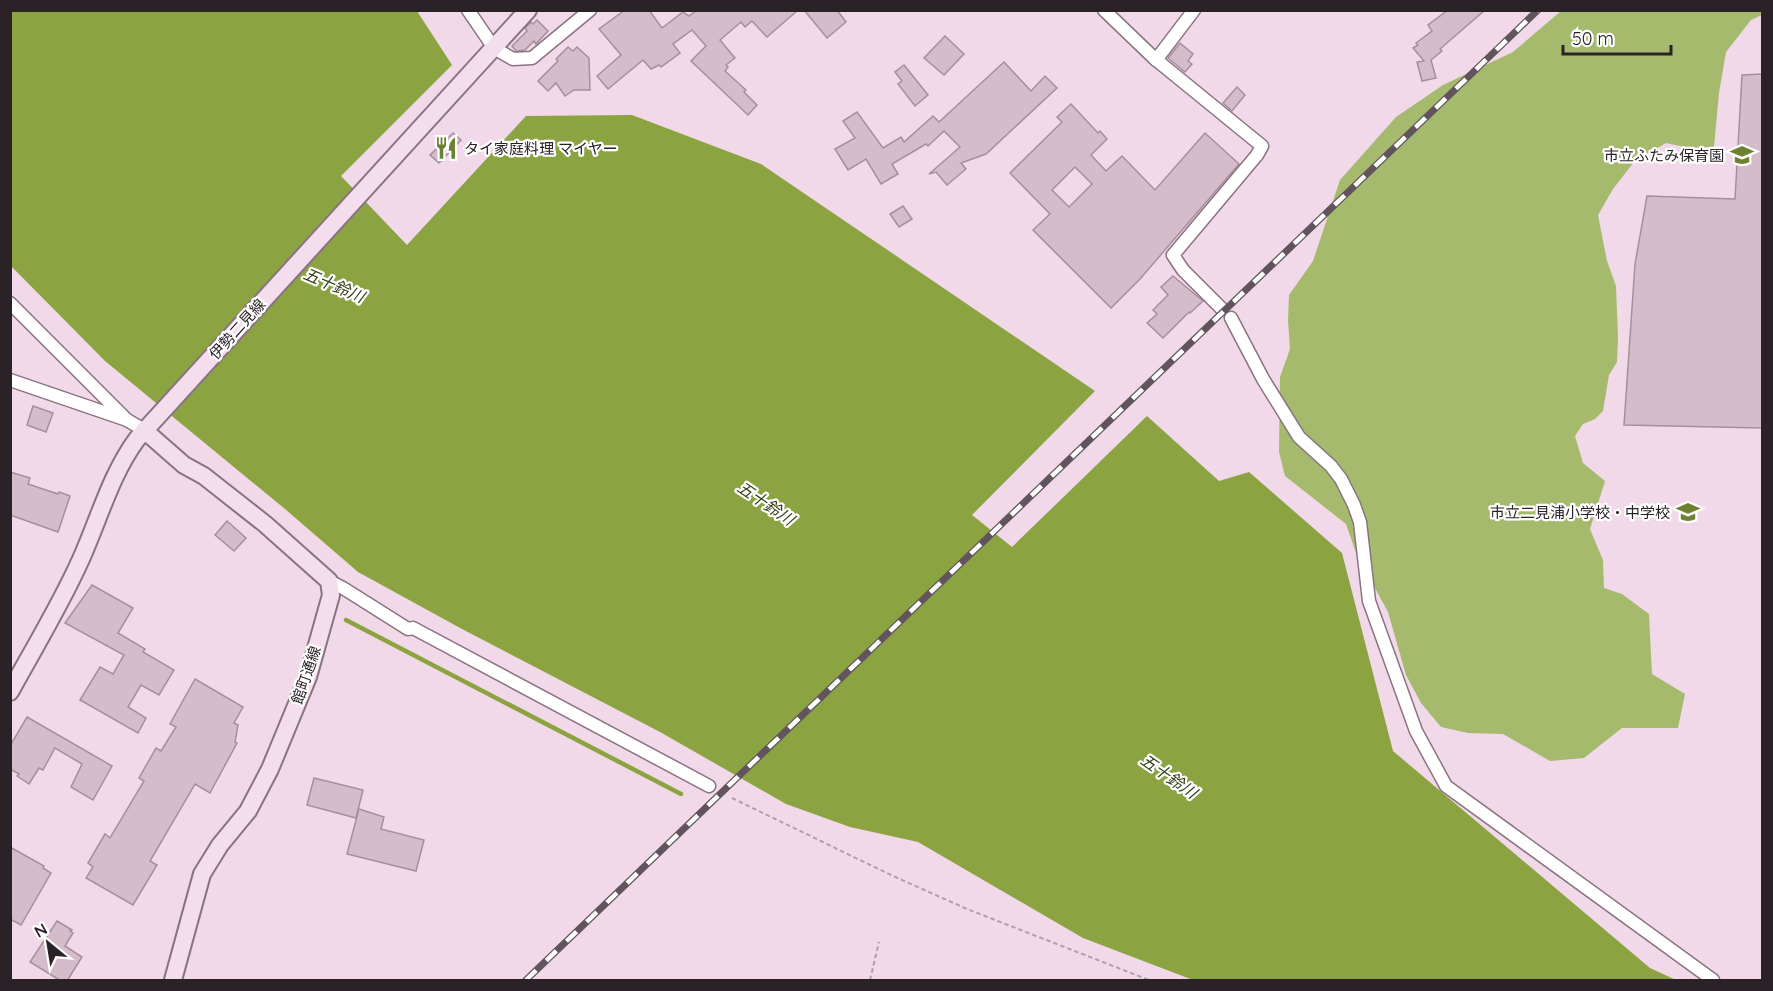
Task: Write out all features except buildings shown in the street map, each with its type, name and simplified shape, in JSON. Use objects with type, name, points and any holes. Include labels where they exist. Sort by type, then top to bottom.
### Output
[{"type":"main road","name":"伊勢二見線","points":[[10,692],[80,561],[127,453],[144,430],[528,10]]},
{"type":"main road","points":[[144,430],[184,465],[204,476],[265,524],[329,581]]},
{"type":"main road","name":"館町通線","points":[[173,981],[202,874],[220,845],[248,811],[265,780],[308,677],[331,595],[329,581]]},
{"type":"street","points":[[468,10],[494,48],[513,59],[532,58],[590,10]]},
{"type":"street","points":[[1104,10],[1156,60],[1262,146],[1257,155],[1173,255],[1184,270],[1221,308]]},
{"type":"street","points":[[1156,60],[1194,10]]},
{"type":"street","points":[[10,303],[127,420]]},
{"type":"street","points":[[1231,318],[1263,378],[1299,437],[1331,466],[1341,479],[1354,505],[1360,522],[1369,602],[1416,731],[1446,786],[1713,981]]},
{"type":"street","points":[[10,380],[127,420],[144,430]]},
{"type":"street","points":[[329,581],[408,628],[423,633],[709,786]]},
{"type":"path","points":[[732,798],[967,909],[1149,981]]},
{"type":"path","points":[[870,981],[879,942]]},
{"type":"shaded area","points":[[1561,11],[1762,11],[1762,15],[1751,20],[1726,52],[1719,93],[1714,147],[1689,148],[1666,143],[1634,162],[1613,189],[1598,215],[1607,261],[1616,286],[1617,362],[1609,375],[1603,411],[1595,419],[1583,424],[1575,436],[1583,463],[1605,481],[1590,529],[1603,560],[1604,588],[1622,594],[1649,614],[1652,674],[1685,694],[1678,728],[1622,728],[1584,758],[1550,761],[1503,734],[1468,733],[1441,727],[1421,703],[1406,675],[1388,612],[1356,553],[1346,524],[1285,476],[1279,452],[1280,377],[1290,349],[1289,295],[1313,261],[1340,180],[1396,117],[1443,85],[1513,52]]},
{"type":"water","name":"五十鈴川","points":[[10,11],[417,11],[452,65],[341,176],[407,245],[526,116],[632,115],[761,164],[1095,391],[972,515],[1012,547],[1147,416],[1219,481],[1249,472],[1342,553],[1393,751],[1650,968],[1676,980],[1193,980],[1083,938],[918,842],[850,827],[786,804],[660,732],[358,572],[105,361],[11,266]]},
{"type":"waterway","points":[[346,620],[681,794]]},
{"type":"railway","points":[[526,980],[1538,10]]},
{"type":"place","name":"タイ家庭料理 マイヤー","points":[[446,148]]},
{"type":"place","name":"市立ふたみ保育園","points":[[1742,155]]},
{"type":"place","name":"市立二見浦小学校・中学校","points":[[1688,512]]}]
